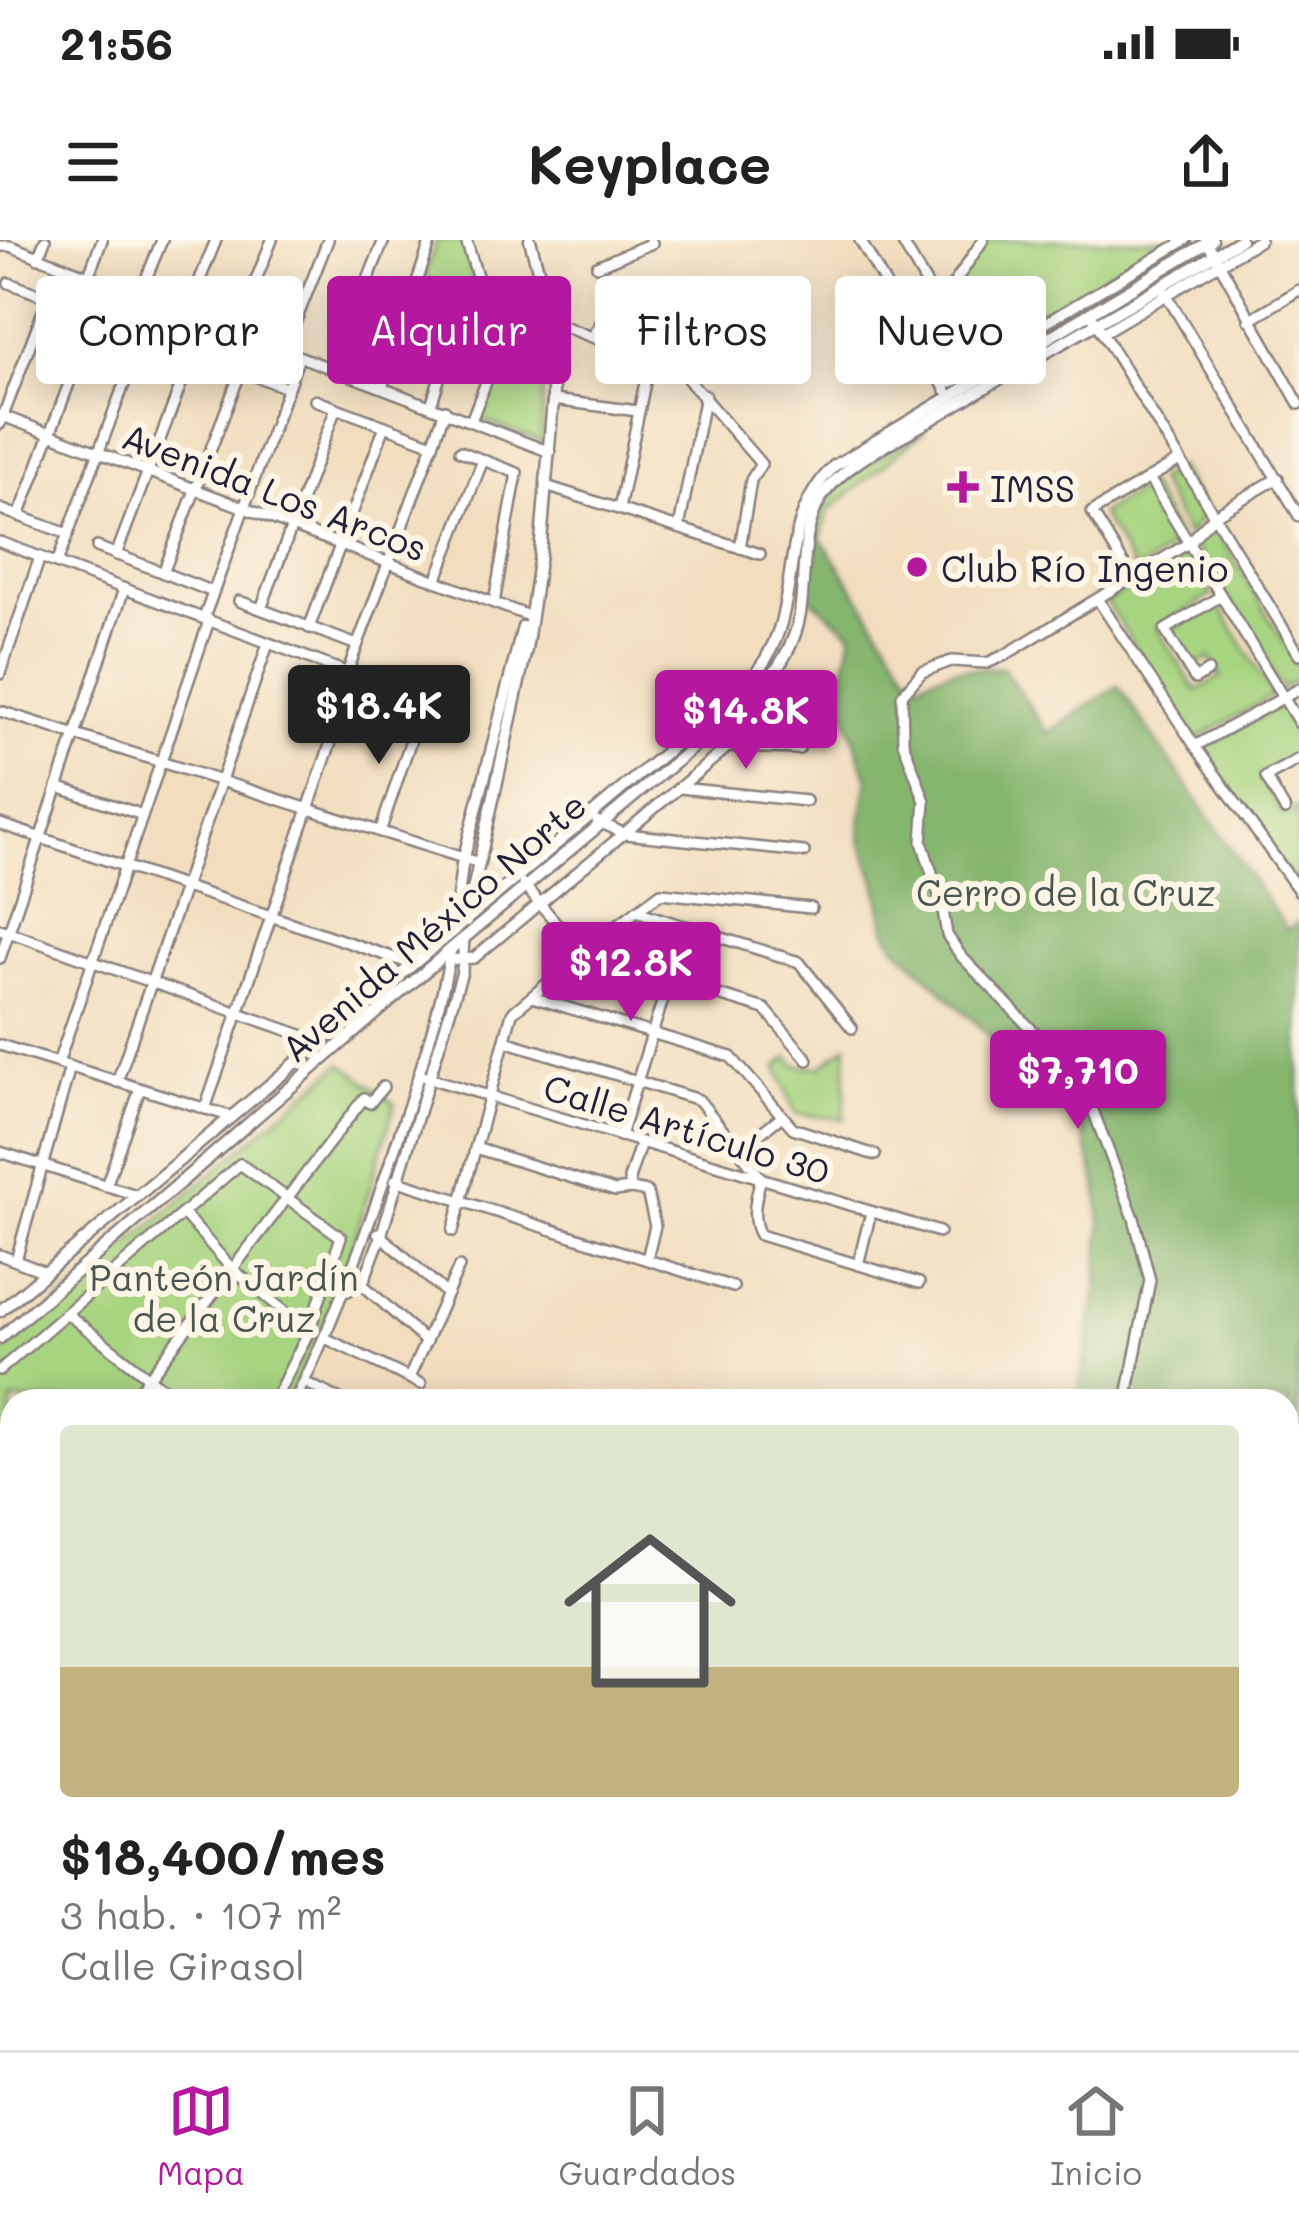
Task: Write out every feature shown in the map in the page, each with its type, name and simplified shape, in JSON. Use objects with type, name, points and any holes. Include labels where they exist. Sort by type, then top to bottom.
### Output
[{"type":"main road","points":[[530,240],[539,276]]},
{"type":"main road","name":"Avenida México Norte","points":[[0,1338],[450,954],[520,881],[724,713],[760,670],[780,635],[800,515],[814,488],[847,457],[949,395],[1164,291],[1240,240]]},
{"type":"main road","name":"Avenida México Norte","points":[[1096,323],[1208,241]]},
{"type":"main road","points":[[450,954],[534,596],[552,384]]},
{"type":"main road","points":[[464,938],[470,860]]},
{"type":"main road","name":"Avenida México Norte","points":[[0,1311],[409,964],[491,897],[520,881]]},
{"type":"main road","points":[[470,892],[477,901],[491,897]]},
{"type":"street","points":[[32,256],[45,240]]},
{"type":"street","points":[[88,276],[103,240]]},
{"type":"street","points":[[147,276],[162,240]]},
{"type":"street","points":[[201,276],[216,240]]},
{"type":"street","points":[[258,276],[272,240]]},
{"type":"street","points":[[303,303],[328,240]]},
{"type":"street","points":[[369,276],[384,240]]},
{"type":"street","points":[[382,387],[431,240]]},
{"type":"street","points":[[466,240],[477,276]]},
{"type":"street","points":[[623,240],[628,254]]},
{"type":"street","points":[[597,266],[652,243],[650,240]]},
{"type":"street","points":[[860,240],[949,395]]},
{"type":"street","points":[[901,240],[922,276]]},
{"type":"street","points":[[959,276],[983,240]]},
{"type":"street","name":"Avenida México Norte","points":[[1046,324],[1186,240]]},
{"type":"street","name":"Avenida México Norte","points":[[1215,261],[1260,240]]},
{"type":"street","points":[[1208,241],[1215,261],[1299,404]]},
{"type":"street","points":[[0,246],[85,276]]},
{"type":"street","points":[[9,283],[36,293]]},
{"type":"street","points":[[1164,291],[1299,516]]},
{"type":"street","points":[[1249,320],[1298,293]]},
{"type":"street","points":[[1096,323],[1299,653]]},
{"type":"street","points":[[1,418],[36,329]]},
{"type":"street","points":[[571,329],[593,336],[595,333]]},
{"type":"street","points":[[19,517],[69,384]]},
{"type":"street","points":[[57,563],[124,384]]},
{"type":"street","points":[[116,554],[181,384]]},
{"type":"street","points":[[163,573],[236,384]]},
{"type":"street","points":[[277,384],[287,388]]},
{"type":"street","points":[[209,621],[205,615],[288,384]]},
{"type":"street","points":[[374,384],[550,452]]},
{"type":"street","points":[[431,405],[437,384]]},
{"type":"street","points":[[471,421],[485,384]]},
{"type":"street","points":[[619,509],[644,384]]},
{"type":"street","points":[[694,384],[761,464],[751,480],[740,548]]},
{"type":"street","name":"Avenida México Norte","points":[[949,395],[953,384]]},
{"type":"street","points":[[679,528],[705,395]]},
{"type":"street","points":[[315,400],[433,444]]},
{"type":"street","points":[[553,400],[638,411]]},
{"type":"street","points":[[261,609],[336,408]]},
{"type":"street","points":[[347,673],[446,410]]},
{"type":"street","name":"Avenida Los Arcos","points":[[1,418],[529,616]]},
{"type":"street","points":[[309,628],[385,426]]},
{"type":"street","points":[[460,451],[517,473],[494,603]]},
{"type":"street","points":[[436,581],[483,460]]},
{"type":"street","points":[[1132,578],[1093,512],[1180,460]]},
{"type":"street","points":[[1149,478],[1299,723]]},
{"type":"street","points":[[1128,1389],[1150,1280],[1143,1246],[1094,1112],[1038,1036],[961,956],[947,935],[922,842],[925,801],[903,742],[901,709],[908,684],[935,665],[996,661],[1187,544],[1215,515],[1278,478]]},
{"type":"street","points":[[546,486],[760,554]]},
{"type":"street","points":[[0,509],[68,535]]},
{"type":"street","points":[[0,542],[416,698],[422,710],[380,832]]},
{"type":"street","points":[[97,547],[213,592]]},
{"type":"street","points":[[0,674],[40,557]]},
{"type":"street","points":[[0,958],[4,931],[124,589]]},
{"type":"street","points":[[1208,670],[1195,679],[1165,630],[1219,597]]},
{"type":"street","points":[[1098,600],[1195,746],[1297,885]]},
{"type":"street","points":[[239,601],[357,645]]},
{"type":"street","points":[[58,1063],[209,621]]},
{"type":"street","points":[[117,1082],[268,644]]},
{"type":"street","points":[[205,1109],[352,681],[347,673]]},
{"type":"street","points":[[1195,746],[1299,689]]},
{"type":"street","points":[[0,711],[470,860]]},
{"type":"street","points":[[724,713],[728,747]]},
{"type":"street","points":[[356,1279],[365,1278],[400,1181],[450,954],[463,960],[474,958],[728,747],[799,749]]},
{"type":"street","points":[[1286,809],[1266,777],[1299,759]]},
{"type":"street","points":[[57,787],[140,814]]},
{"type":"street","points":[[680,788],[806,801]]},
{"type":"street","points":[[595,818],[625,835],[804,852]]},
{"type":"street","points":[[0,824],[409,964]]},
{"type":"street","points":[[520,881],[570,939]]},
{"type":"street","points":[[597,940],[661,893],[812,908]]},
{"type":"street","points":[[636,911],[800,962],[852,1028]]},
{"type":"street","points":[[620,1136],[686,926]]},
{"type":"street","points":[[4,931],[338,1047]]},
{"type":"street","points":[[584,934],[597,940],[602,960],[587,973],[568,966],[564,949],[570,939],[584,934]]},
{"type":"street","points":[[301,1389],[356,1279],[369,1226],[463,960],[464,938]]},
{"type":"street","points":[[602,960],[764,1009],[808,1060]]},
{"type":"street","points":[[452,1231],[512,1013],[568,966]]},
{"type":"street","points":[[532,997],[730,1057],[793,1128],[875,1155]]},
{"type":"street","points":[[505,1041],[699,1100],[760,1178],[755,1201],[760,1235],[919,1283]]},
{"type":"street","points":[[0,1045],[229,1116]]},
{"type":"street","points":[[16,1260],[70,1067]]},
{"type":"street","name":"Calle Artículo 30","points":[[425,1076],[939,1232]]},
{"type":"street","points":[[140,1389],[364,1098],[370,1102],[382,1087]]},
{"type":"street","points":[[106,1186],[140,1089]]},
{"type":"street","points":[[739,1150],[782,1116]]},
{"type":"street","points":[[631,1189],[629,1179],[641,1142]]},
{"type":"street","points":[[475,1148],[615,1191],[647,1192],[655,1226],[647,1259]]},
{"type":"street","points":[[0,1152],[136,1195]]},
{"type":"street","points":[[0,1370],[240,1164],[340,1237],[309,1331],[280,1389]]},
{"type":"street","points":[[386,1178],[733,1287]]},
{"type":"street","points":[[858,1265],[871,1211]]},
{"type":"street","points":[[183,1213],[232,1269],[309,1331]]},
{"type":"street","points":[[369,1226],[447,1294]]},
{"type":"street","points":[[0,1255],[45,1272]]},
{"type":"street","points":[[409,1378],[459,1267]]},
{"type":"street","points":[[356,1279],[426,1342]]},
{"type":"street","points":[[66,1313],[163,1389]]},
{"type":"street","points":[[325,1337],[421,1384]]},
{"type":"street","points":[[304,1382],[319,1389]]},
{"type":"green space","points":[[437,240],[462,240],[473,276],[424,276]]},
{"type":"green space","points":[[987,240],[1171,240],[1046,312],[1046,276],[961,276]]},
{"type":"green space","points":[[491,384],[543,384],[542,442],[478,419]]},
{"type":"green space","points":[[926,430],[827,512],[821,538],[811,534],[829,498],[842,484]]},
{"type":"green space","points":[[1178,467],[1205,513],[1187,536],[1157,480]]},
{"type":"green space","points":[[1148,485],[1180,542],[1136,572],[1100,514]]},
{"type":"green space","points":[[1212,523],[1299,667],[1299,679],[1282,689],[1194,545]]},
{"type":"green space","name":"Cerro de la Cruz","points":[[811,534],[821,538],[915,683],[952,669],[1003,668],[1048,733],[1118,686],[1287,930],[1299,922],[1299,1389],[1079,1389],[1098,1285],[1101,1224],[1097,1184],[1079,1122],[896,946],[886,929],[860,827],[868,779],[839,694],[852,633],[801,590]]},
{"type":"green space","points":[[1186,553],[1212,595],[1157,628],[1196,691],[1221,676],[1210,658],[1192,668],[1170,631],[1218,604],[1273,695],[1196,740],[1106,602]]},
{"type":"green space","points":[[1279,705],[1299,737],[1299,752],[1260,776],[1283,815],[1299,807],[1299,873],[1292,879],[1202,749]]},
{"type":"green space","points":[[847,1045],[844,1119],[796,1114],[777,1068],[789,1057],[795,1065],[821,1067]]},
{"type":"green space","name":"Panteón Jardín de la Cruz","points":[[342,1063],[395,1104],[339,1292],[294,1389],[0,1389],[0,1353]]},
{"type":"place","name":"IMSS","points":[[963,487]]},
{"type":"place","name":"Club Río Ingenio","points":[[917,567]]}]
